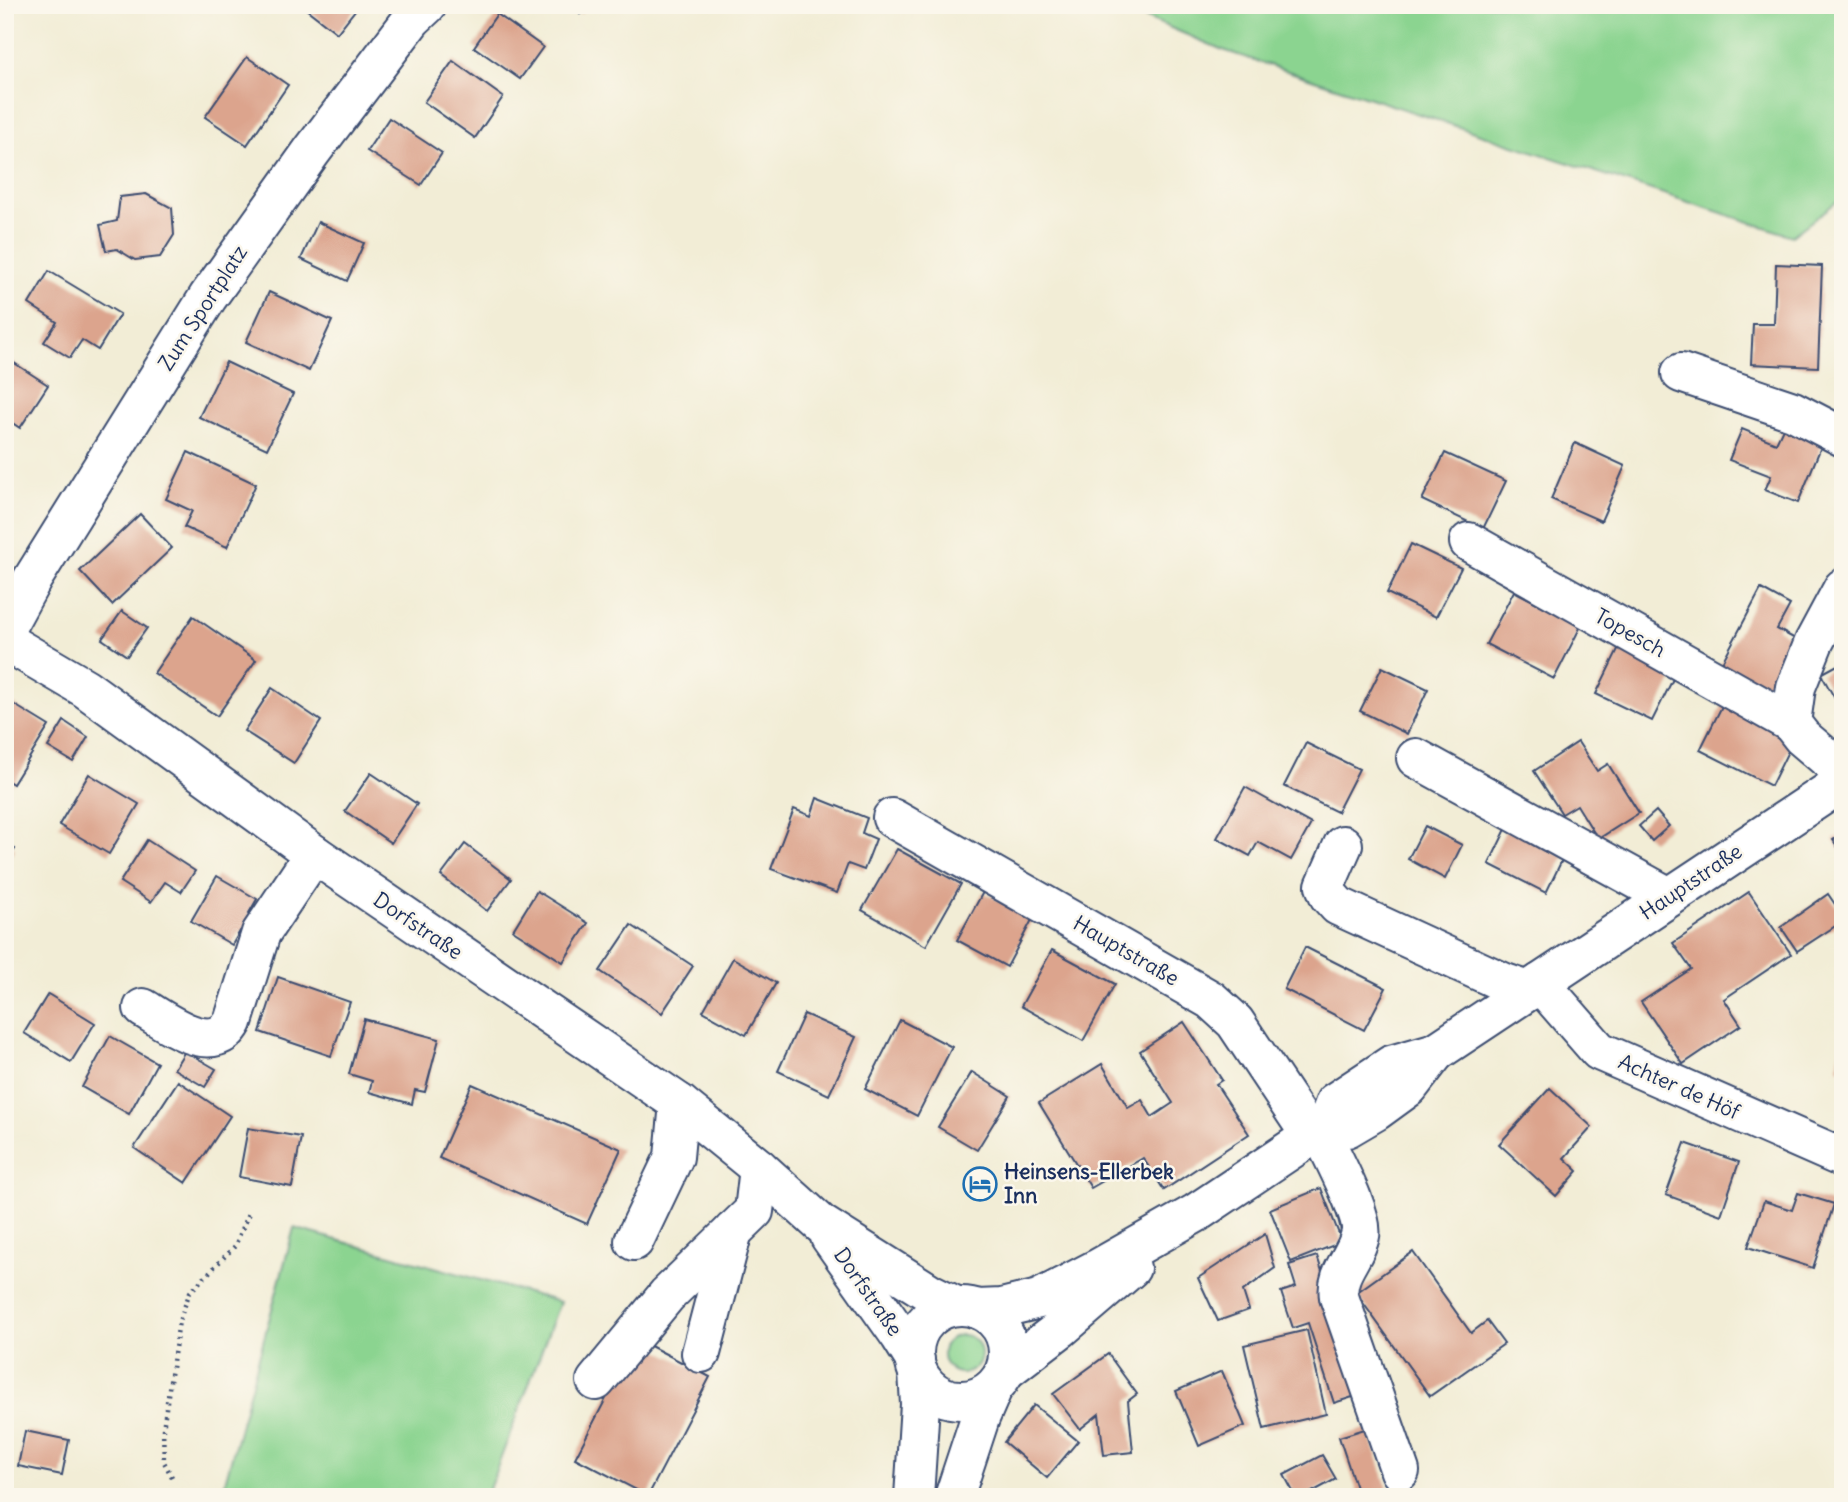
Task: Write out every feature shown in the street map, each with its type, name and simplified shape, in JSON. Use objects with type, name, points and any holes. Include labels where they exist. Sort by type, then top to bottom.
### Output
[{"type":"street","name":"Zum Sportplatz","points":[[5,629],[33,578],[208,297],[312,151],[412,19],[427,5]]},
{"type":"street","points":[[1681,373],[1793,411],[1843,437]]},
{"type":"street","name":"Topesch","points":[[1469,542],[1791,723],[1802,737],[1843,772]]},
{"type":"street","points":[[1791,723],[1796,687],[1814,642],[1843,588]]},
{"type":"street","name":"Dorfstraße","points":[[5,641],[85,688],[314,855],[679,1103],[760,1168],[821,1224],[930,1293],[966,1308]]},
{"type":"street","points":[[1416,758],[1670,897]]},
{"type":"street","name":"Hauptstraße","points":[[966,1308],[1002,1308],[1039,1298],[1097,1269],[1196,1213],[1319,1131],[1346,1128],[1376,1111],[1409,1087],[1436,1052],[1843,782]]},
{"type":"street","name":"Hauptstraße","points":[[892,818],[1211,1000],[1235,1022],[1319,1131]]},
{"type":"street","points":[[1343,845],[1325,886],[1338,906],[1505,983],[1534,987]]},
{"type":"street","points":[[143,1007],[192,1035],[214,1038],[229,1029],[261,933],[314,855]]},
{"type":"street","name":"Achter de Höf","points":[[1534,987],[1599,1051],[1843,1158]]},
{"type":"street","points":[[635,1241],[674,1157],[679,1103]]},
{"type":"street","points":[[1319,1131],[1348,1191],[1361,1227],[1360,1238],[1339,1278],[1339,1297],[1400,1471]]},
{"type":"street","points":[[596,1381],[667,1295],[754,1211],[760,1168]]},
{"type":"street","name":"Hauptstraße","points":[[999,1380],[1196,1213]]},
{"type":"street","name":"Dorfstraße","points":[[821,1224],[916,1366]]},
{"type":"street","points":[[701,1353],[733,1231]]},
{"type":"street","points":[[914,1497],[920,1404],[915,1346],[917,1338],[929,1319],[941,1310],[966,1308],[990,1316],[1001,1327],[1009,1356],[980,1418],[954,1497]]},
{"type":"street","points":[[916,1366],[926,1385],[951,1399],[966,1400],[980,1396],[999,1380]]},
{"type":"path","points":[[172,1477],[164,1462],[163,1429],[178,1321],[190,1292],[235,1246],[249,1213]]},
{"type":"green space","points":[[1116,5],[1843,5],[1843,197],[1792,236],[1223,50]]},
{"type":"green space","points":[[294,1228],[560,1302],[486,1497],[221,1497]]},
{"type":"green space","points":[[962,1335],[975,1341],[981,1354],[975,1367],[962,1373],[949,1367],[943,1354],[949,1341]]},
{"type":"building","points":[[301,5],[359,5],[337,33]]},
{"type":"building","points":[[574,5],[593,5],[580,14]]},
{"type":"building","points":[[497,14],[543,47],[520,79],[474,47]]},
{"type":"building","points":[[247,57],[288,85],[247,145],[205,117]]},
{"type":"building","points":[[453,61],[503,97],[475,138],[424,102]]},
{"type":"building","points":[[389,118],[442,153],[421,185],[367,151]]},
{"type":"building","points":[[146,194],[172,208],[174,235],[160,257],[135,260],[117,249],[106,251],[100,225],[117,221],[120,197]]},
{"type":"building","points":[[318,222],[364,243],[347,281],[301,259]]},
{"type":"building","points":[[1776,264],[1822,266],[1818,367],[1751,364],[1753,324],[1774,324]]},
{"type":"building","points":[[49,271],[120,314],[98,350],[82,340],[70,358],[44,342],[57,322],[29,304]]},
{"type":"building","points":[[269,292],[332,321],[309,371],[246,342]]},
{"type":"building","points":[[5,357],[48,385],[20,428],[5,418]]},
{"type":"building","points":[[226,362],[293,394],[267,449],[199,417]]},
{"type":"building","points":[[1784,426],[1823,442],[1798,503],[1765,490],[1771,476],[1729,460],[1742,429],[1776,443]]},
{"type":"building","points":[[1575,443],[1625,466],[1601,521],[1551,499]]},
{"type":"building","points":[[188,452],[256,484],[227,547],[184,527],[192,511],[166,499]]},
{"type":"building","points":[[1445,453],[1506,481],[1483,529],[1422,500]]},
{"type":"building","points":[[140,514],[172,548],[112,605],[80,571]]},
{"type":"building","points":[[1411,544],[1461,568],[1436,617],[1387,593]]},
{"type":"building","points":[[1761,589],[1790,605],[1777,629],[1808,646],[1779,700],[1719,668]]},
{"type":"building","points":[[1514,591],[1581,626],[1554,679],[1486,644]]},
{"type":"building","points":[[122,611],[147,628],[127,656],[102,639]]},
{"type":"building","points":[[193,616],[256,660],[217,716],[154,673]]},
{"type":"building","points":[[1620,645],[1676,673],[1652,721],[1596,694]]},
{"type":"building","points":[[1843,662],[1843,713],[1821,674]]},
{"type":"building","points":[[1382,667],[1428,689],[1407,734],[1360,711]]},
{"type":"building","points":[[272,688],[321,721],[294,763],[244,731]]},
{"type":"building","points":[[5,699],[49,726],[13,784],[5,779]]},
{"type":"building","points":[[1724,702],[1795,737],[1771,786],[1700,750]]},
{"type":"building","points":[[64,721],[88,737],[73,762],[48,747]]},
{"type":"building","points":[[1578,742],[1597,771],[1608,764],[1639,813],[1598,839],[1577,805],[1562,814],[1534,771]]},
{"type":"building","points":[[1306,743],[1359,769],[1337,812],[1284,786]]},
{"type":"building","points":[[371,773],[417,804],[391,843],[345,811]]},
{"type":"building","points":[[89,774],[139,804],[109,854],[59,825]]},
{"type":"building","points":[[1245,787],[1311,824],[1291,860],[1258,842],[1250,856],[1217,838]]},
{"type":"building","points":[[817,798],[867,818],[862,833],[876,839],[864,870],[848,864],[837,893],[771,869],[794,809],[811,816]]},
{"type":"building","points":[[1656,811],[1669,826],[1652,841],[1639,826]]},
{"type":"building","points":[[1425,826],[1462,845],[1445,879],[1408,859]]},
{"type":"building","points":[[1507,827],[1564,856],[1546,893],[1489,864]]},
{"type":"building","points":[[1843,833],[1843,855],[1833,840]]},
{"type":"building","points":[[147,840],[195,871],[181,892],[165,882],[151,902],[120,882]]},
{"type":"building","points":[[5,842],[15,849],[5,864]]},
{"type":"building","points":[[465,844],[511,879],[487,911],[441,876]]},
{"type":"building","points":[[897,849],[961,884],[926,946],[862,910]]},
{"type":"building","points":[[217,876],[257,899],[249,913],[259,919],[249,936],[240,931],[232,945],[191,921]]},
{"type":"building","points":[[537,891],[588,923],[563,962],[513,930]]},
{"type":"building","points":[[983,892],[1033,918],[1007,967],[957,940]]},
{"type":"building","points":[[1749,892],[1791,954],[1724,999],[1741,1025],[1683,1064],[1641,1002],[1691,969],[1673,943]]},
{"type":"building","points":[[1828,894],[1843,916],[1843,921],[1797,951],[1781,927]]},
{"type":"building","points":[[631,925],[693,966],[662,1013],[600,971]]},
{"type":"building","points":[[1305,947],[1386,988],[1364,1030],[1284,989]]},
{"type":"building","points":[[1052,950],[1115,984],[1083,1041],[1021,1006]]},
{"type":"building","points":[[733,958],[776,983],[746,1035],[703,1011]]},
{"type":"building","points":[[278,977],[350,1002],[331,1056],[260,1032]]},
{"type":"building","points":[[48,994],[95,1023],[71,1062],[24,1033]]},
{"type":"building","points":[[804,1014],[856,1037],[829,1095],[778,1071]]},
{"type":"building","points":[[364,1019],[439,1039],[425,1092],[415,1090],[412,1104],[369,1092],[372,1081],[349,1074]]},
{"type":"building","points":[[900,1020],[952,1047],[917,1116],[865,1089]]},
{"type":"building","points":[[1184,1022],[1222,1080],[1216,1084],[1249,1134],[1164,1190],[1143,1158],[1091,1188],[1039,1103],[1102,1064],[1128,1108],[1142,1100],[1152,1117],[1173,1103],[1140,1051]]},
{"type":"building","points":[[1843,1033],[1843,1069],[1838,1068]]},
{"type":"building","points":[[110,1036],[157,1063],[129,1114],[82,1087]]},
{"type":"building","points":[[185,1051],[216,1069],[205,1087],[174,1069]]},
{"type":"building","points":[[972,1072],[1010,1096],[977,1150],[938,1127]]},
{"type":"building","points":[[178,1081],[230,1116],[186,1183],[134,1148]]},
{"type":"building","points":[[472,1084],[621,1149],[587,1224],[439,1158]]},
{"type":"building","points":[[1550,1088],[1592,1127],[1564,1158],[1578,1171],[1556,1196],[1499,1144]]},
{"type":"building","points":[[248,1128],[301,1137],[292,1187],[239,1177]]},
{"type":"building","points":[[1685,1143],[1739,1162],[1721,1215],[1666,1195]]},
{"type":"building","points":[[1321,1188],[1342,1242],[1291,1262],[1270,1209]]},
{"type":"building","points":[[1798,1193],[1834,1204],[1813,1268],[1748,1247],[1764,1201],[1792,1210]]},
{"type":"building","points":[[1265,1234],[1275,1268],[1243,1291],[1249,1310],[1218,1321],[1198,1278]]},
{"type":"building","points":[[1413,1252],[1471,1333],[1487,1321],[1504,1344],[1430,1396],[1356,1293]]},
{"type":"building","points":[[1317,1256],[1362,1394],[1334,1403],[1308,1323],[1293,1328],[1281,1292],[1296,1287],[1289,1265]]},
{"type":"building","points":[[1307,1330],[1326,1414],[1264,1429],[1244,1345]]},
{"type":"building","points":[[637,1339],[710,1377],[648,1496],[575,1458]]},
{"type":"building","points":[[1108,1354],[1137,1394],[1128,1401],[1133,1452],[1104,1455],[1099,1414],[1080,1429],[1053,1394]]},
{"type":"building","points":[[1222,1371],[1245,1426],[1199,1446],[1176,1391]]},
{"type":"building","points":[[1034,1405],[1078,1441],[1047,1478],[1004,1442]]},
{"type":"building","points":[[1368,1428],[1390,1497],[1359,1497],[1339,1437]]},
{"type":"building","points":[[25,1431],[69,1440],[62,1475],[18,1466]]},
{"type":"building","points":[[1322,1455],[1336,1479],[1303,1497],[1296,1497],[1284,1475]]},
{"type":"building","points":[[1137,1492],[1138,1497],[1117,1497],[1117,1495]]},
{"type":"place","name":"Heinsens-Ellerbek Inn","points":[[980,1184]]}]
